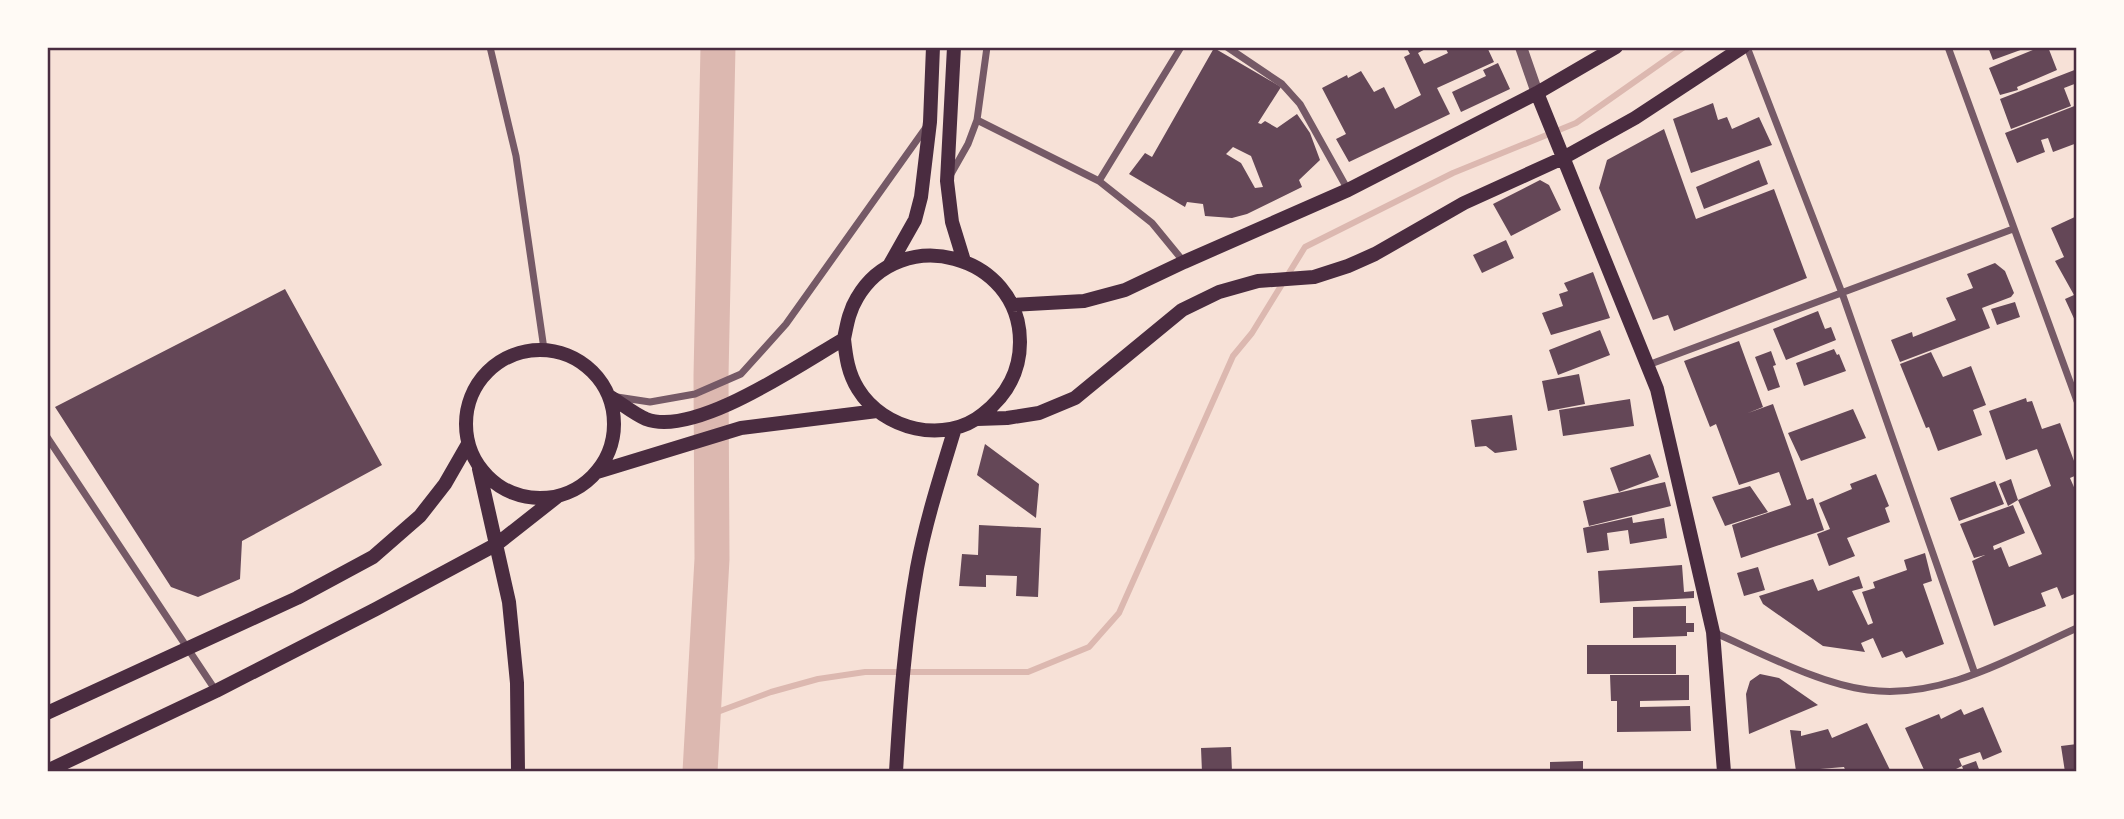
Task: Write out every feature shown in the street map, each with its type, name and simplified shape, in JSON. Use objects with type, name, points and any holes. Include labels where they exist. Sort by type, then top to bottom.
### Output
[{"type":"main road","points":[[889,266],[915,220],[921,197],[930,122],[933,47]]},
{"type":"main road","points":[[954,47],[947,181],[952,222],[964,261]]},
{"type":"main road","points":[[1012,304],[1084,301],[1125,290],[1184,261],[1348,190],[1537,93],[1616,47]]},
{"type":"main road","points":[[977,419],[1007,418],[1038,412],[1075,398],[1182,310],[1219,292],[1258,281],[1314,277],[1374,254],[1464,202],[1635,118],[1745,47]]},
{"type":"main road","points":[[1537,93],[1657,389],[1713,632],[1724,772]]},
{"type":"main road","points":[[939,255],[964,261],[992,278],[1012,304],[1020,330],[1020,356],[1012,381],[998,402],[977,419],[955,428],[934,431],[914,429],[894,422],[877,411],[858,390],[847,366],[844,338],[848,317],[858,297],[872,280],[889,266],[913,257],[939,255]]},
{"type":"main road","points":[[610,396],[647,419],[667,422],[685,420],[742,400],[844,338]]},
{"type":"main road","points":[[518,772],[517,684],[509,602],[478,467],[468,444],[464,424],[468,399],[481,376],[501,359],[525,350],[544,349],[576,358],[596,374],[610,396],[615,422],[610,449],[597,472]]},
{"type":"main road","points":[[478,467],[494,483],[514,494],[536,498],[558,496],[572,491],[597,472],[741,428],[877,411]]},
{"type":"main road","points":[[896,772],[905,650],[917,567],[930,511],[955,428]]},
{"type":"main road","points":[[47,713],[298,598],[373,557],[420,516],[445,484],[468,444]]},
{"type":"main road","points":[[47,771],[216,691],[497,544],[558,496]]},
{"type":"street","points":[[490,47],[516,156],[544,349]]},
{"type":"street","points":[[947,181],[968,144],[977,120],[987,47]]},
{"type":"street","points":[[1099,181],[1181,47]]},
{"type":"street","points":[[1227,47],[1282,84],[1300,104],[1348,190]]},
{"type":"street","points":[[1521,47],[1537,93]]},
{"type":"street","points":[[1745,47],[1842,293],[1975,674]]},
{"type":"street","points":[[1948,47],[2077,401]]},
{"type":"street","points":[[977,120],[1099,181],[1152,223],[1184,261]]},
{"type":"street","points":[[610,396],[650,402],[695,394],[741,374],[786,324],[930,122]]},
{"type":"street","points":[[1647,365],[2013,229]]},
{"type":"street","points":[[47,437],[216,691]]},
{"type":"street","points":[[1713,632],[1829,681],[1869,691],[1918,690],[1975,674],[2077,628]]},
{"type":"building","points":[[1406,47],[1429,47],[1418,53],[1424,64],[1448,53],[1445,47],[1487,47],[1494,62],[1437,88],[1450,114],[1349,162],[1336,139],[1346,134],[1322,88],[1361,71],[1374,92],[1384,87],[1395,109],[1421,95],[1404,57],[1410,54]]},
{"type":"building","points":[[1988,47],[2026,47],[2026,48],[1993,60]]},
{"type":"building","points":[[2040,47],[2048,47],[2057,70],[2017,87],[2018,90],[2000,95],[1989,68]]},
{"type":"building","points":[[1214,48],[1281,87],[1258,123],[1265,121],[1277,128],[1297,114],[1310,133],[1320,160],[1299,180],[1302,187],[1247,214],[1232,218],[1205,216],[1203,204],[1187,202],[1185,207],[1129,174],[1145,153],[1152,157]],"holes":[[[1233,147],[1251,156],[1263,187],[1255,188],[1241,163],[1226,154]]]},
{"type":"building","points":[[1498,63],[1510,89],[1461,112],[1452,92],[1486,76],[1483,70]]},
{"type":"building","points":[[2077,69],[2077,83],[2064,88],[2071,106],[2011,129],[2000,99]]},
{"type":"building","points":[[1713,103],[1718,120],[1727,117],[1732,129],[1759,117],[1772,145],[1691,173],[1673,119]]},
{"type":"building","points":[[2077,105],[2077,143],[2053,152],[2048,138],[2041,140],[2045,152],[2017,163],[2005,133]]},
{"type":"building","points":[[1664,129],[1696,219],[1774,189],[1807,278],[1674,331],[1668,315],[1653,320],[1599,188],[1607,160]]},
{"type":"building","points":[[1759,160],[1768,184],[1704,209],[1696,187]]},
{"type":"building","points":[[1540,180],[1549,185],[1561,210],[1511,236],[1493,204]]},
{"type":"building","points":[[2077,216],[2077,325],[2065,299],[2074,295],[2055,261],[2064,257],[2051,228]]},
{"type":"building","points":[[1506,240],[1514,258],[1482,273],[1473,255]]},
{"type":"building","points":[[1995,263],[2005,271],[2014,293],[2011,297],[1982,308],[1990,328],[1900,362],[1891,340],[1912,332],[1913,337],[1956,320],[1946,298],[1973,288],[1967,274]]},
{"type":"building","points":[[1593,272],[1610,318],[1551,335],[1542,313],[1563,306],[1559,294],[1568,291],[1564,283]]},
{"type":"building","points":[[285,289],[382,465],[242,541],[240,579],[198,597],[171,587],[55,407]]},
{"type":"building","points":[[2015,302],[2020,317],[1997,325],[1991,309]]},
{"type":"building","points":[[1818,311],[1825,329],[1831,327],[1836,340],[1786,360],[1773,329]]},
{"type":"building","points":[[1600,330],[1610,355],[1558,375],[1549,350]]},
{"type":"building","points":[[1739,341],[1763,407],[1748,413],[1773,404],[1807,500],[1813,498],[1824,530],[1741,558],[1732,525],[1791,505],[1779,472],[1739,485],[1716,424],[1710,427],[1684,361]]},
{"type":"building","points":[[1834,349],[1846,371],[1804,386],[1796,363]]},
{"type":"building","points":[[1771,351],[1780,387],[1768,391],[1755,357]]},
{"type":"building","points":[[1931,352],[1943,377],[1971,366],[1986,405],[1973,410],[1982,435],[1938,451],[1900,364]]},
{"type":"building","points":[[1579,374],[1585,404],[1548,411],[1542,381]]},
{"type":"building","points":[[2026,398],[2027,402],[2032,401],[2042,429],[2060,423],[2077,469],[2077,475],[2070,478],[2077,494],[2077,593],[2062,599],[2057,587],[2041,593],[2046,606],[1994,626],[1972,561],[1985,555],[1974,558],[1960,524],[2013,505],[2025,533],[1993,546],[1994,550],[2001,547],[2009,567],[2042,554],[2018,500],[2051,486],[2037,449],[2006,460],[1989,411]]},
{"type":"building","points":[[1630,399],[1634,426],[1563,436],[1559,410]]},
{"type":"building","points":[[1853,409],[1866,438],[1801,461],[1788,433]]},
{"type":"building","points":[[1512,415],[1517,450],[1495,453],[1486,446],[1475,447],[1471,420]]},
{"type":"building","points":[[985,444],[1039,484],[1036,518],[977,475]]},
{"type":"building","points":[[1650,454],[1659,477],[1619,492],[1610,468]]},
{"type":"building","points":[[1876,474],[1889,506],[1885,508],[1890,522],[1847,538],[1855,556],[1829,566],[1817,534],[1830,529],[1819,503],[1852,489],[1850,484]]},
{"type":"building","points":[[2011,479],[2018,500],[2008,506],[1999,484]]},
{"type":"building","points":[[1995,481],[2004,504],[1959,521],[1950,498]]},
{"type":"building","points":[[1665,482],[1671,506],[1589,526],[1583,501]]},
{"type":"building","points":[[1750,486],[1768,512],[1725,526],[1712,497]]},
{"type":"building","points":[[1632,517],[1633,523],[1664,518],[1667,538],[1630,544],[1628,530],[1607,533],[1609,550],[1587,553],[1583,528]]},
{"type":"building","points":[[979,525],[1041,528],[1038,597],[1016,596],[1017,576],[986,575],[986,587],[959,586],[962,554],[978,555]]},
{"type":"building","points":[[1925,553],[1932,581],[1923,584],[1944,644],[1906,658],[1902,651],[1882,658],[1873,638],[1861,643],[1865,652],[1823,646],[1763,604],[1759,596],[1813,579],[1818,591],[1859,576],[1863,588],[1852,591],[1868,625],[1873,623],[1862,592],[1875,588],[1873,582],[1907,570],[1904,560]]},
{"type":"building","points":[[1682,565],[1684,592],[1694,591],[1694,598],[1600,603],[1598,571]]},
{"type":"building","points":[[1758,567],[1765,590],[1744,596],[1737,573]]},
{"type":"building","points":[[1686,606],[1686,623],[1694,623],[1694,632],[1687,632],[1687,636],[1633,638],[1633,607]]},
{"type":"building","points":[[1587,645],[1676,645],[1676,674],[1587,674]]},
{"type":"building","points":[[1760,674],[1779,678],[1818,705],[1749,734],[1746,694],[1750,681]]},
{"type":"building","points":[[1610,675],[1689,675],[1689,700],[1640,701],[1640,707],[1690,706],[1691,731],[1617,732],[1617,701],[1611,701]]},
{"type":"building","points":[[1983,707],[2002,752],[1983,760],[1980,752],[1959,759],[1962,766],[1950,772],[1925,772],[1905,728],[1939,714],[1941,719],[1961,709],[1964,715]]},
{"type":"building","points":[[1867,723],[1891,772],[1846,772],[1844,767],[1796,771],[1790,730],[1801,731],[1801,736],[1828,729],[1832,738]]},
{"type":"building","points":[[2077,744],[2077,772],[2065,772],[2061,746]]},
{"type":"building","points":[[1231,747],[1232,772],[1202,772],[1201,748]]},
{"type":"building","points":[[1583,761],[1583,772],[1550,772],[1550,762]]},
{"type":"building","points":[[1976,761],[1980,772],[1964,772],[1962,766]]},
{"type":"waterway","points":[[700,772],[712,559],[711,376],[718,47]]},
{"type":"waterway","points":[[704,717],[771,692],[818,679],[865,672],[1028,672],[1089,647],[1119,613],[1233,356],[1252,333],[1305,247],[1453,173],[1576,123],[1684,47]]}]
